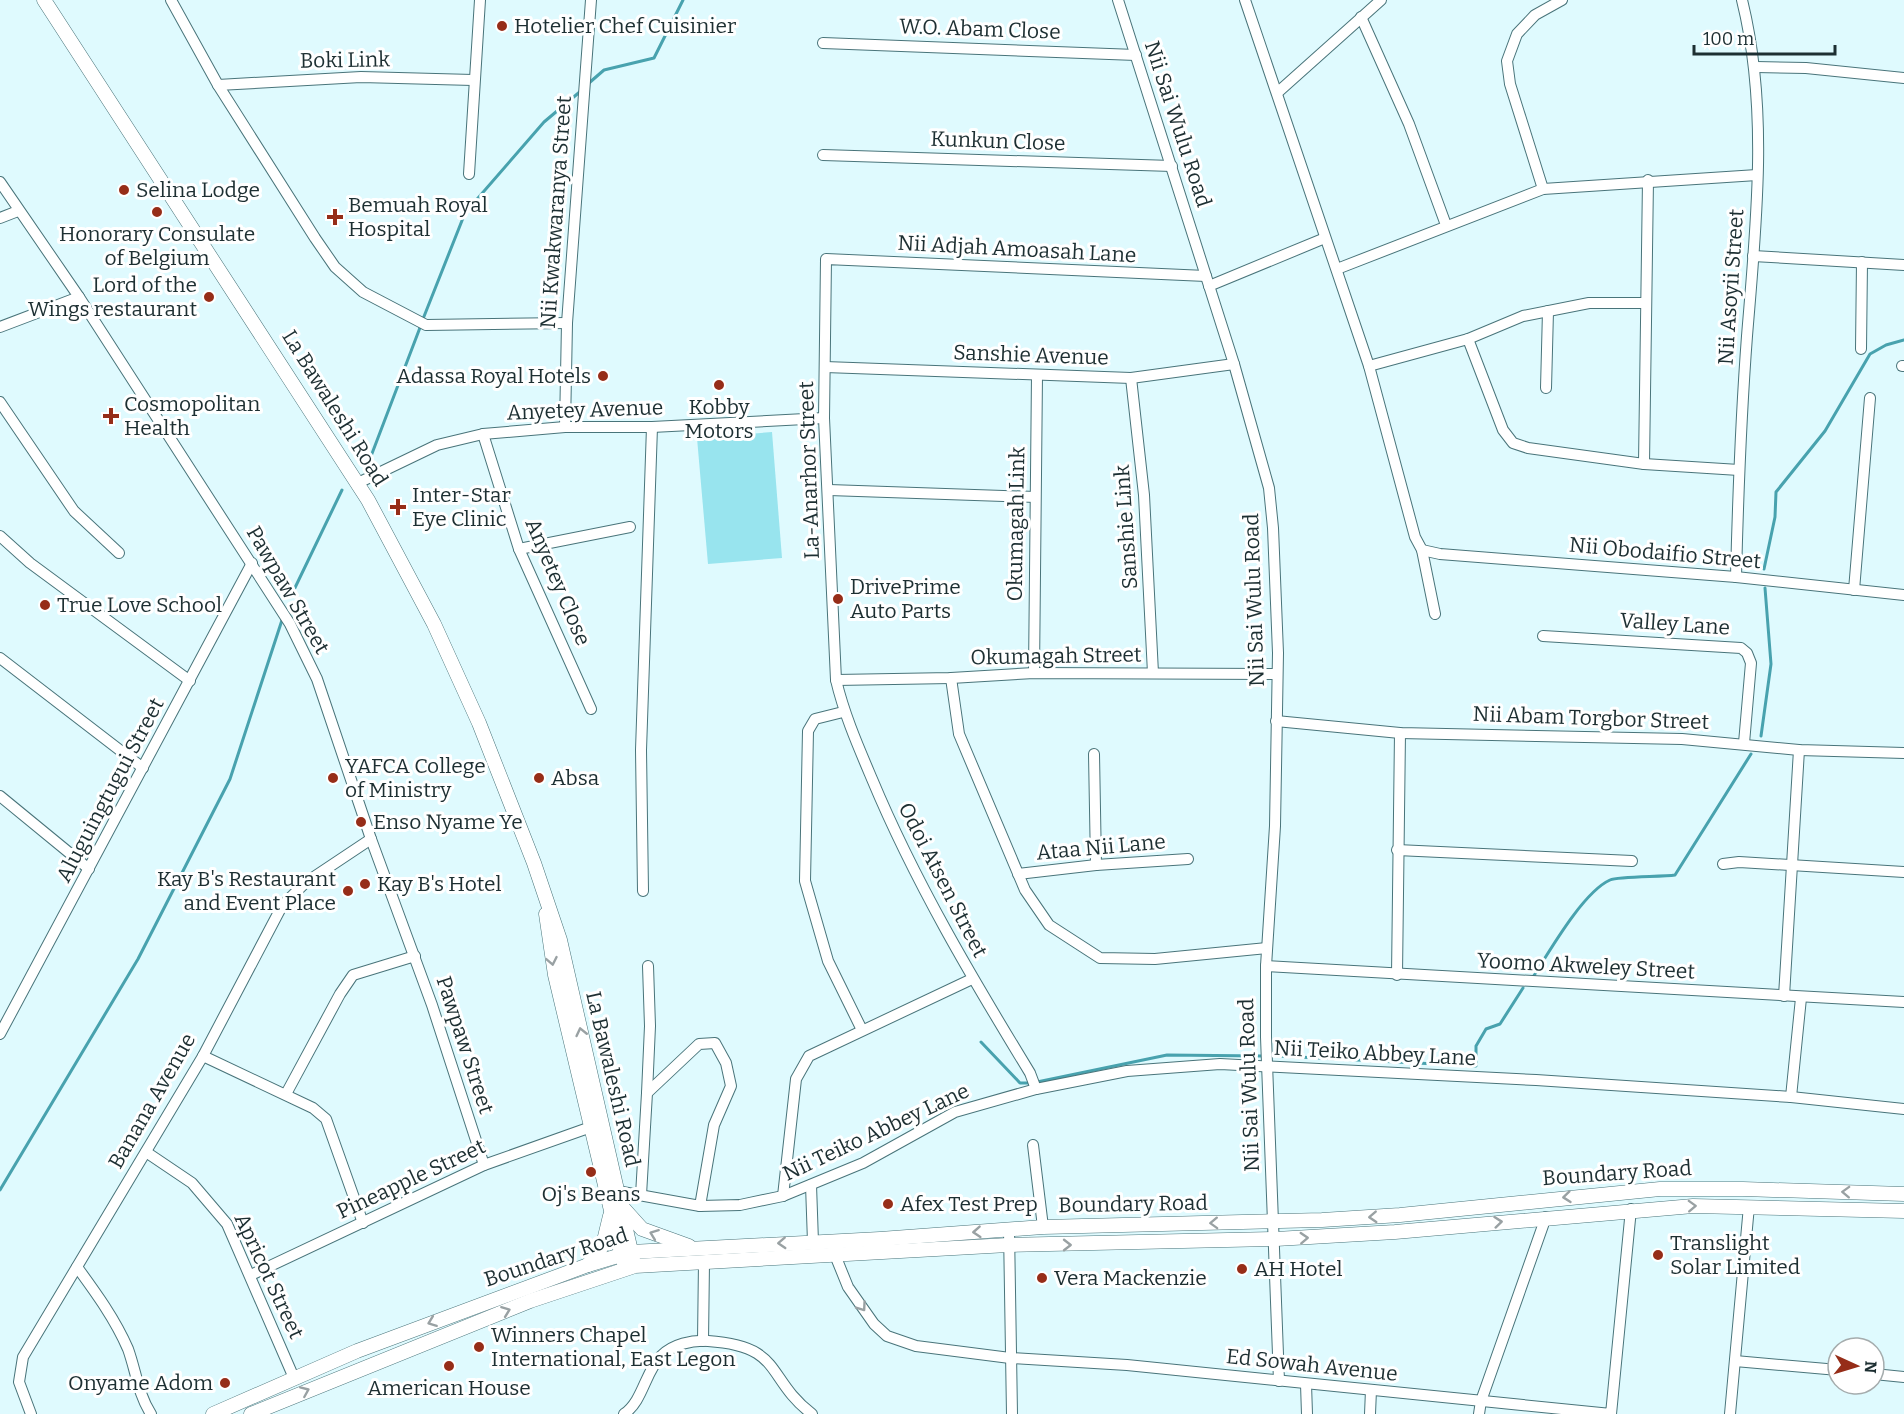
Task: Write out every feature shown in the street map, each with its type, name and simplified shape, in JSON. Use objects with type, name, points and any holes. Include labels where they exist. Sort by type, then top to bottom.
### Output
[{"type":"main road","name":"La Bawaleshi Road","points":[[44,0],[358,483],[434,624],[479,723],[534,863],[560,940],[617,1191],[616,1210]]},
{"type":"main road","name":"La Bawaleshi Road","points":[[546,903],[546,928],[555,975],[591,1127],[616,1210],[630,1267]]},
{"type":"main road","name":"Boundary Road","points":[[213,1414],[368,1347],[626,1253],[1042,1227],[1400,1215],[1600,1193],[1660,1189],[1904,1194]]},
{"type":"main road","name":"Boundary Road","points":[[251,1414],[432,1340],[630,1267],[1008,1245],[1276,1239],[1395,1232],[1631,1209],[1749,1206],[1904,1211]]},
{"type":"main road","points":[[588,1265],[603,1245],[616,1210],[642,1229],[696,1249]]},
{"type":"street","points":[[171,0],[218,85],[334,267],[363,292],[426,325],[567,323]]},
{"type":"street","points":[[469,174],[473,80],[480,0]]},
{"type":"street","name":"Nii Kwakwaranya Street","points":[[565,427],[567,323],[581,108],[591,0]]},
{"type":"street","name":"Nii Sai Wulu Road","points":[[1118,0],[1234,364],[1269,488],[1273,528],[1277,674],[1275,826],[1266,966],[1272,1221],[1276,1239],[1279,1381]]},
{"type":"street","points":[[1245,0],[1369,366],[1415,537],[1422,550],[1435,614]]},
{"type":"street","points":[[1277,93],[1381,0]]},
{"type":"street","points":[[1543,189],[1510,84],[1507,61],[1517,34],[1535,15],[1562,0]]},
{"type":"street","name":"Nii Asoyii Street","points":[[1736,577],[1739,470],[1757,175],[1756,67],[1742,0]]},
{"type":"street","points":[[1361,16],[1409,124],[1446,225]]},
{"type":"street","name":"W.O. Abam Close","points":[[823,43],[1136,55]]},
{"type":"street","points":[[1756,67],[1806,68],[1904,78]]},
{"type":"street","name":"Boki Link","points":[[218,85],[361,77],[473,80]]},
{"type":"street","name":"Kunkun Close","points":[[823,154],[1172,166]]},
{"type":"street","points":[[1337,269],[1543,189],[1648,180],[1757,175]]},
{"type":"street","points":[[1644,464],[1648,180]]},
{"type":"street","name":"Pawpaw Street","points":[[0,182],[79,297],[290,624],[317,680],[414,956],[484,1166]]},
{"type":"street","points":[[0,218],[18,211]]},
{"type":"street","points":[[1207,281],[1325,238]]},
{"type":"street","points":[[1753,256],[1904,265]]},
{"type":"street","name":"Nii Adjah Amoasah Lane","points":[[826,259],[1207,281]]},
{"type":"street","name":"La-Anarhor Street","points":[[826,259],[824,418],[836,680]]},
{"type":"street","points":[[1861,350],[1862,262]]},
{"type":"street","points":[[0,327],[79,297]]},
{"type":"street","points":[[1369,366],[1468,339],[1523,316],[1589,303],[1646,303]]},
{"type":"street","points":[[1546,388],[1548,311]]},
{"type":"street","points":[[1468,339],[1503,430],[1513,443],[1528,448],[1644,464],[1739,470]]},
{"type":"street","name":"Sanshie Avenue","points":[[825,367],[1131,378],[1234,364]]},
{"type":"street","name":"Okumagah Link","points":[[1034,673],[1037,375]]},
{"type":"street","name":"Sanshie Link","points":[[1131,378],[1144,495],[1153,673]]},
{"type":"street","points":[[1854,590],[1870,398]]},
{"type":"street","points":[[0,402],[75,511],[119,553]]},
{"type":"street","name":"Anyetey Avenue","points":[[358,483],[437,445],[483,434],[565,427],[652,427],[824,418]]},
{"type":"street","points":[[643,891],[641,768],[652,427]]},
{"type":"street","name":"Anyetey Close","points":[[483,434],[519,549],[591,709]]},
{"type":"street","points":[[828,490],[1035,497]]},
{"type":"street","points":[[519,549],[630,527]]},
{"type":"street","points":[[0,536],[30,563],[190,681]]},
{"type":"street","name":"Nii Obodaifio Street","points":[[1422,550],[1440,555],[1736,577],[1904,595]]},
{"type":"street","name":"Aluguingtugui Street","points":[[0,1034],[252,563]]},
{"type":"street","name":"Valley Lane","points":[[1543,636],[1741,648],[1747,653],[1750,663],[1744,743]]},
{"type":"street","points":[[0,658],[143,768]]},
{"type":"street","name":"Okumagah Street","points":[[836,680],[951,678],[1034,673],[1277,674]]},
{"type":"street","points":[[951,678],[959,734],[1025,890],[1049,925],[1101,958],[1155,959],[1267,948]]},
{"type":"street","name":"Odoi Atsen Street","points":[[836,680],[843,712],[895,834],[972,979],[1030,1073],[1035,1087]]},
{"type":"street","points":[[843,712],[814,719],[808,731],[803,868],[828,961],[862,1030]]},
{"type":"street","name":"Nii Abam Torgbor Street","points":[[1276,721],[1400,733],[1744,743],[1799,750],[1904,753]]},
{"type":"street","points":[[1397,975],[1400,733]]},
{"type":"street","points":[[1784,996],[1799,750]]},
{"type":"street","points":[[1094,754],[1096,864]]},
{"type":"street","points":[[0,796],[89,869]]},
{"type":"street","name":"Banana Avenue","points":[[31,1414],[19,1382],[23,1357],[203,1056],[282,906],[305,883],[371,839]]},
{"type":"street","points":[[1397,849],[1632,861]]},
{"type":"street","name":"Ataa Nii Lane","points":[[1018,874],[1096,864],[1188,859]]},
{"type":"street","points":[[1724,864],[1739,862],[1792,864],[1904,872]]},
{"type":"street","points":[[286,1094],[343,989],[353,975],[414,956]]},
{"type":"street","points":[[641,1195],[650,1026],[648,966]]},
{"type":"street","name":"Yoomo Akweley Street","points":[[1266,966],[1801,998],[1904,1002]]},
{"type":"street","points":[[783,1196],[796,1079],[809,1056],[972,979]]},
{"type":"street","points":[[1791,1097],[1801,998]]},
{"type":"street","points":[[647,1093],[699,1044],[714,1043],[726,1063],[731,1086],[714,1125],[699,1206]]},
{"type":"street","points":[[203,1056],[286,1094],[313,1108],[326,1119],[363,1223]]},
{"type":"street","name":"Nii Teiko Abbey Lane","points":[[617,1191],[699,1206],[740,1205],[783,1196],[863,1163],[955,1112],[1035,1087],[1127,1071],[1220,1064],[1536,1080],[1791,1097],[1904,1109]]},
{"type":"street","name":"Pineapple Street","points":[[251,1275],[484,1166],[591,1127]]},
{"type":"street","points":[[1033,1145],[1042,1227]]},
{"type":"street","name":"Apricot Street","points":[[146,1152],[192,1183],[227,1224],[294,1378]]},
{"type":"street","points":[[811,1185],[813,1242]]},
{"type":"street","points":[[1730,1414],[1749,1206]]},
{"type":"street","points":[[1611,1414],[1631,1209]]},
{"type":"street","points":[[1479,1414],[1481,1401],[1546,1217]]},
{"type":"street","points":[[1009,1230],[1012,1414]]},
{"type":"street","name":"Ed Sowah Avenue","points":[[835,1255],[848,1287],[874,1324],[887,1336],[916,1346],[1010,1358],[1127,1365],[1611,1414]]},
{"type":"street","points":[[703,1341],[704,1262]]},
{"type":"street","points":[[77,1267],[110,1313],[127,1348],[136,1381],[151,1414]]},
{"type":"street","points":[[628,1413],[662,1355],[682,1343],[703,1341],[732,1343],[755,1350],[770,1363],[812,1414]]},
{"type":"street","points":[[1735,1361],[1826,1369]]},
{"type":"street","points":[[1886,1375],[1904,1377]]},
{"type":"street","points":[[1306,1384],[1307,1414]]},
{"type":"street","points":[[1370,1414],[1371,1390]]},
{"type":"shaded area","points":[[772,432],[782,558],[708,564],[697,438]]},
{"type":"waterway","points":[[589,83],[604,70],[654,58],[683,0]]},
{"type":"waterway","points":[[423,319],[465,213],[544,122],[582,90]]},
{"type":"waterway","points":[[368,464],[421,325]]},
{"type":"waterway","points":[[1764,569],[1775,517],[1776,492],[1825,431],[1870,354],[1886,345],[1904,340]]},
{"type":"waterway","points":[[291,596],[342,490]]},
{"type":"waterway","points":[[1761,736],[1771,664],[1765,588]]},
{"type":"waterway","points":[[0,1190],[138,959],[230,779],[283,617]]},
{"type":"waterway","points":[[1533,977],[1578,909],[1600,887],[1615,879],[1675,875],[1751,754]]},
{"type":"waterway","points":[[1278,1056],[1476,1066],[1476,1046],[1486,1029],[1500,1024],[1523,988]]},
{"type":"waterway","points":[[981,1042],[1020,1083],[1030,1083]]},
{"type":"waterway","points":[[1037,1082],[1167,1055],[1263,1056]]},
{"type":"place","name":"Hotelier Chef Cuisinier","points":[[502,26]]},
{"type":"place","name":"Selina Lodge","points":[[124,190]]},
{"type":"place","name":"Honorary Consulate of Belgium","points":[[157,212]]},
{"type":"place","name":"Bemuah Royal Hospital","points":[[335,217]]},
{"type":"place","name":"Lord of the Wings restaurant","points":[[209,297]]},
{"type":"place","name":"Adassa Royal Hotels","points":[[603,376]]},
{"type":"place","name":"Kobby Motors","points":[[719,385]]},
{"type":"place","name":"Cosmopolitan Health","points":[[111,416]]},
{"type":"place","name":"Inter-Star Eye Clinic","points":[[398,507]]},
{"type":"place","name":"DrivePrime Auto Parts","points":[[838,599]]},
{"type":"place","name":"True Love School","points":[[45,605]]},
{"type":"place","name":"YAFCA College of Ministry","points":[[333,778]]},
{"type":"place","name":"Absa","points":[[539,778]]},
{"type":"place","name":"Enso Nyame Ye","points":[[361,822]]},
{"type":"place","name":"Kay B's Hotel","points":[[365,884]]},
{"type":"place","name":"Kay B's Restaurant and Event Place","points":[[348,891]]},
{"type":"place","name":"Oj's Beans","points":[[591,1172]]},
{"type":"place","name":"Afex Test Prep","points":[[888,1204]]},
{"type":"place","name":"Translight Solar Limited","points":[[1658,1255]]},
{"type":"place","name":"AH Hotel","points":[[1242,1269]]},
{"type":"place","name":"Vera Mackenzie","points":[[1042,1278]]},
{"type":"place","name":"Winners Chapel International, East Legon","points":[[479,1347]]},
{"type":"place","name":"American House","points":[[449,1366]]},
{"type":"place","name":"Onyame Adom","points":[[225,1383]]}]
